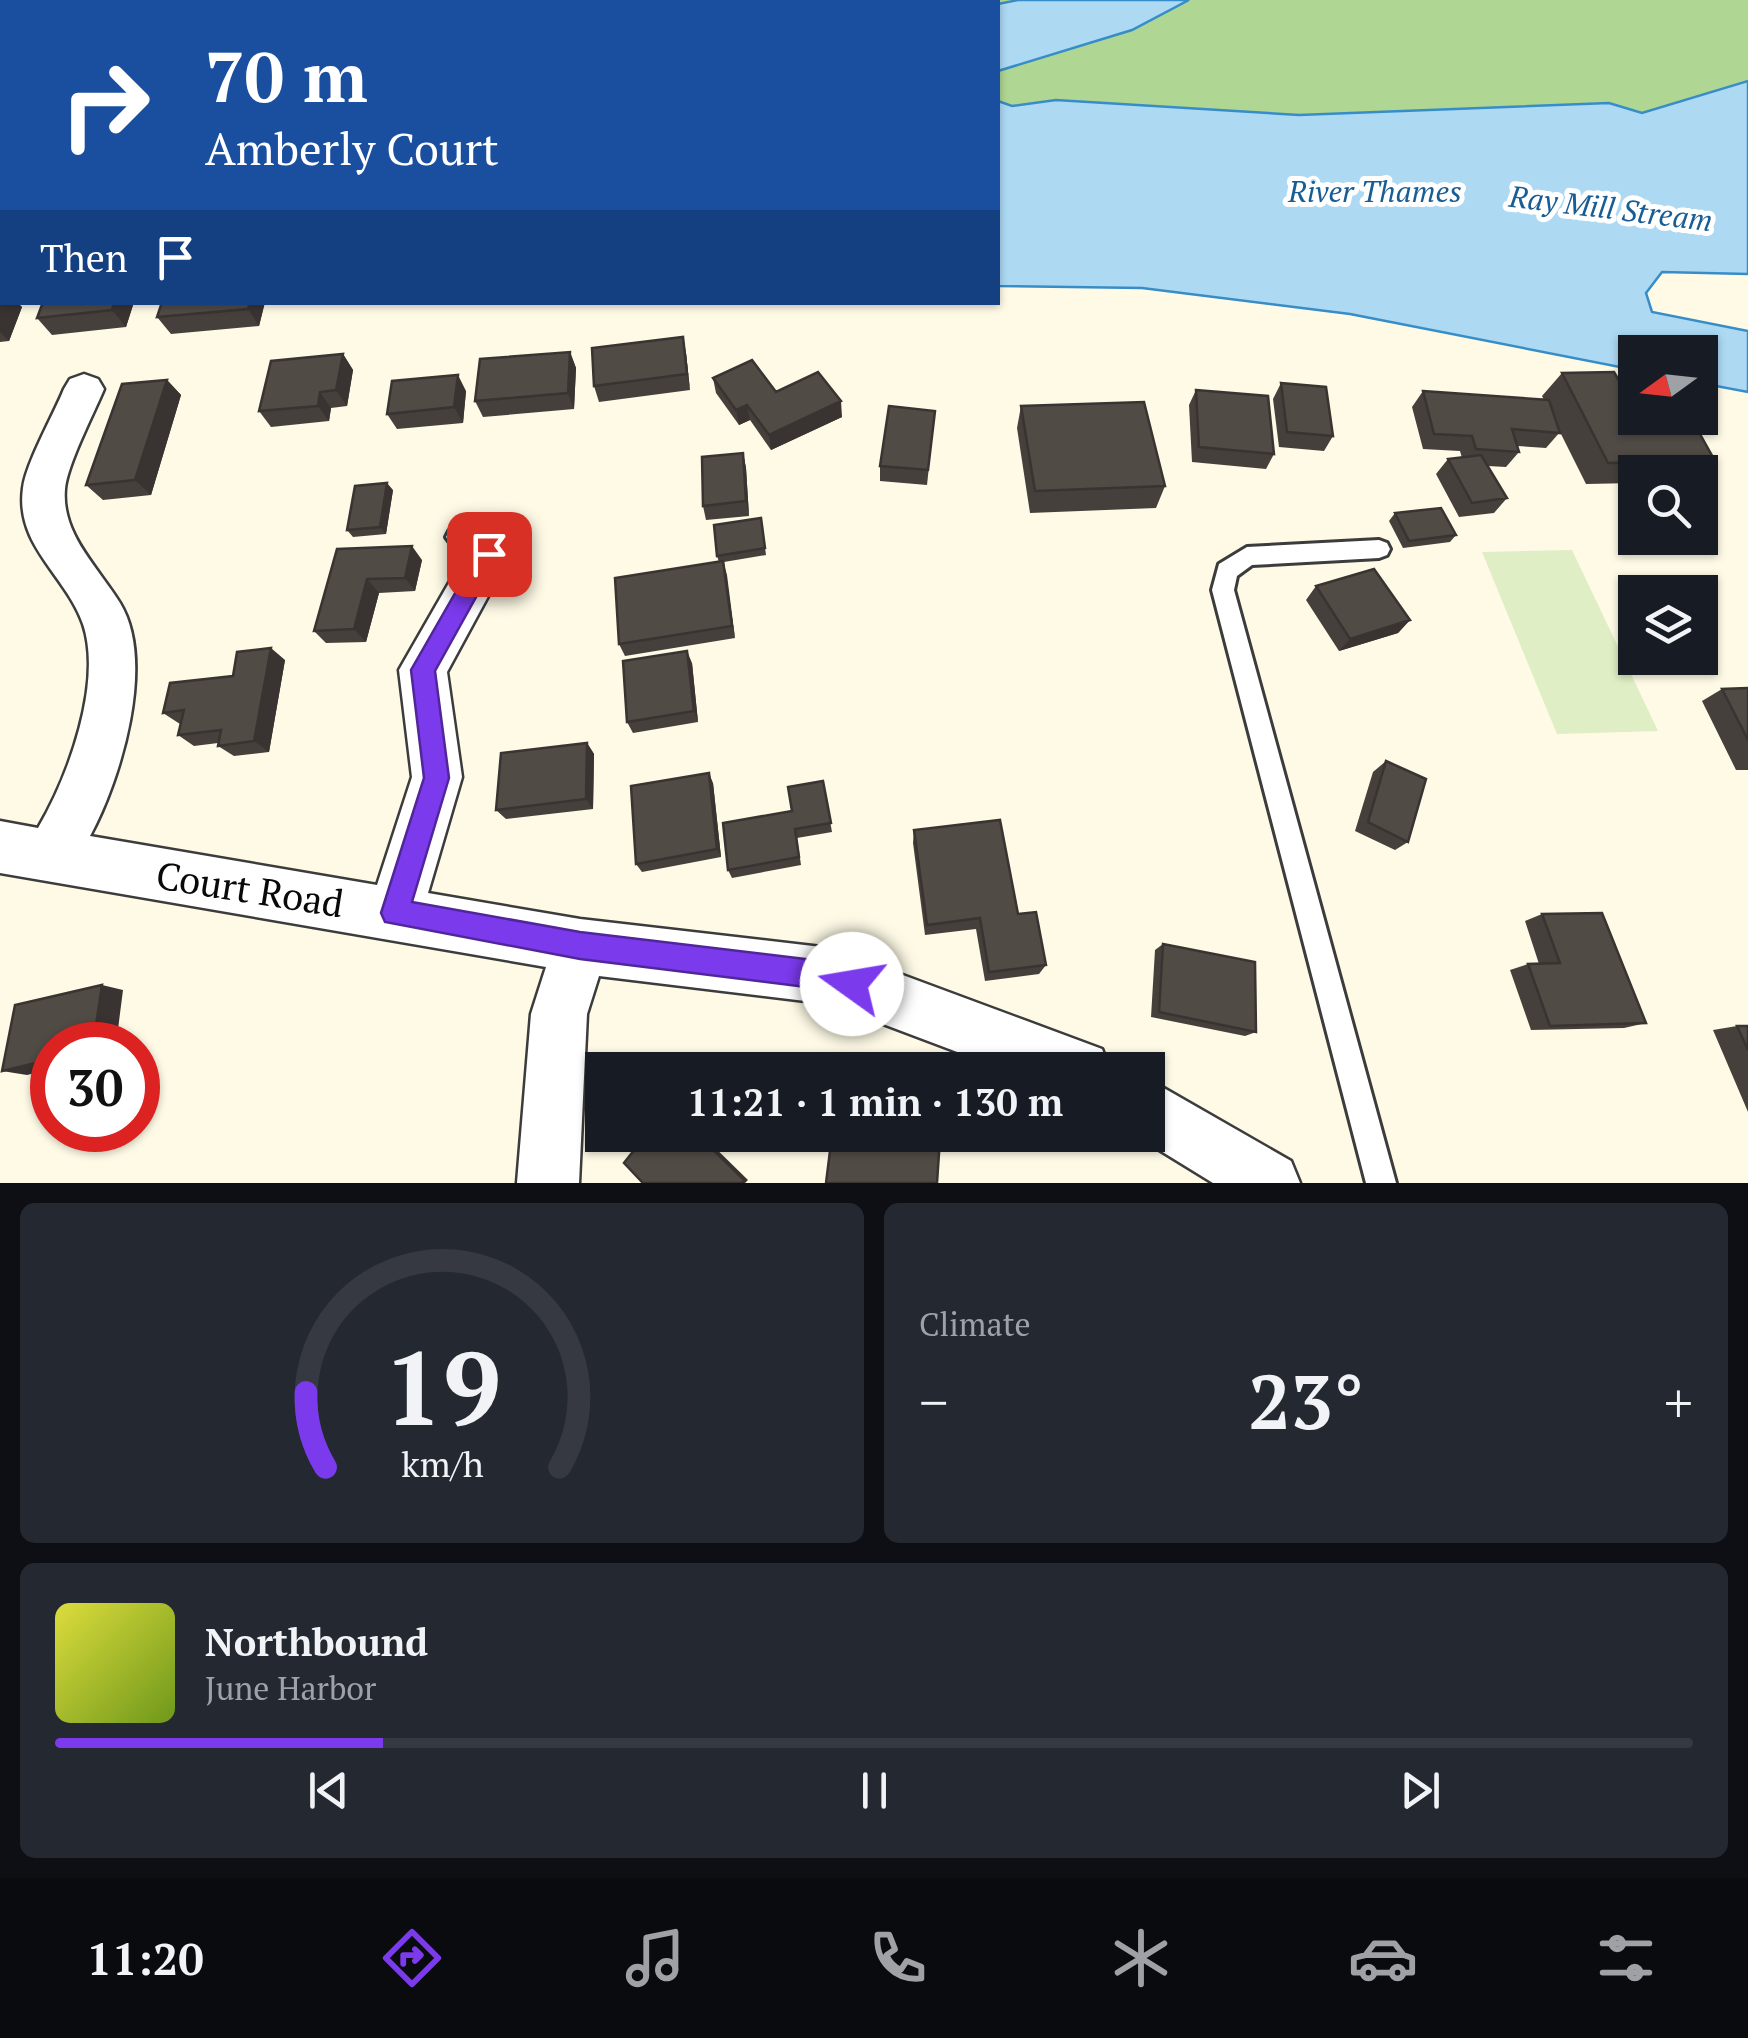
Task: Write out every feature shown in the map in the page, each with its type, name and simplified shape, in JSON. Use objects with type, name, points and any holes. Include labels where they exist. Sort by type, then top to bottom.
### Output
[{"type":"street","points":[[25,851],[84,796],[114,677],[104,619],[48,532],[44,487],[84,389]]},
{"type":"street","points":[[395,913],[436,778],[423,670],[487,548]]},
{"type":"street","name":"Court Road","points":[[25,851],[580,946],[830,976],[1033,1052]]},
{"type":"street","points":[[548,1183],[558,1014],[580,946]]},
{"type":"street","points":[[1165,1119],[1269,1183]]},
{"type":"lane","points":[[1378,549],[1247,556],[1228,571],[1223,590],[1380,1183]]},
{"type":"green space","points":[[1189,0],[1748,0],[1748,81],[1641,113],[1609,103],[1299,115],[1056,100],[1012,106],[1000,102],[1000,70],[1132,30]]},
{"type":"green space","points":[[1572,550],[1618,647],[1618,675],[1631,675],[1658,731],[1557,734],[1482,552]]},
{"type":"water","points":[[1018,0],[1189,0],[1132,30],[1000,70],[1000,4]]},
{"type":"water","points":[[1748,81],[1748,274],[1662,272],[1646,293],[1652,312],[1748,331],[1748,392],[1718,386],[1718,335],[1618,335],[1618,367],[1350,314],[1142,288],[1000,286],[1000,102],[1012,106],[1056,100],[1299,115],[1609,103],[1642,113]]},
{"type":"building","points":[[42,305],[113,305],[112,310],[37,318]]},
{"type":"building","points":[[161,305],[249,305],[248,309],[157,317]]},
{"type":"building","points":[[683,337],[687,374],[594,386],[592,348]]},
{"type":"building","points":[[570,352],[568,393],[475,401],[480,359]]},
{"type":"building","points":[[343,354],[336,390],[320,392],[318,406],[259,411],[271,361]]},
{"type":"building","points":[[752,360],[776,392],[818,372],[841,401],[769,435],[747,405],[736,410],[713,378]]},
{"type":"building","points":[[1614,372],[1618,379],[1618,435],[1700,435],[1712,455],[1618,455],[1618,463],[1608,463],[1562,373]]},
{"type":"building","points":[[458,375],[454,407],[387,414],[392,381]]},
{"type":"building","points":[[167,380],[135,480],[86,485],[122,384]]},
{"type":"building","points":[[1281,383],[1326,387],[1333,436],[1287,432]]},
{"type":"building","points":[[1196,390],[1268,396],[1274,454],[1199,447]]},
{"type":"building","points":[[1423,391],[1549,400],[1560,433],[1512,429],[1519,452],[1476,449],[1472,436],[1434,434]]},
{"type":"building","points":[[1144,402],[1165,486],[1035,491],[1021,406]]},
{"type":"building","points":[[889,406],[935,411],[928,470],[880,466]]},
{"type":"building","points":[[743,453],[746,501],[703,506],[702,457]]},
{"type":"building","points":[[1481,455],[1507,498],[1472,503],[1448,459]]},
{"type":"building","points":[[387,483],[380,527],[347,530],[355,486]]},
{"type":"building","points":[[1441,508],[1456,535],[1409,541],[1395,513]]},
{"type":"building","points":[[761,518],[765,548],[717,556],[714,525]]},
{"type":"building","points":[[412,546],[405,578],[367,579],[354,629],[314,631],[337,549]]},
{"type":"building","points":[[723,561],[732,626],[619,644],[615,578]]},
{"type":"building","points":[[1374,569],[1410,620],[1350,639],[1316,586]]},
{"type":"building","points":[[271,648],[254,741],[218,746],[221,730],[178,735],[184,710],[163,713],[170,683],[233,676],[237,652]]},
{"type":"building","points":[[687,651],[694,711],[627,722],[623,661]]},
{"type":"building","points":[[1748,688],[1748,740],[1722,689]]},
{"type":"building","points":[[587,743],[586,799],[496,810],[501,753]]},
{"type":"building","points":[[1386,761],[1426,779],[1408,842],[1368,822]]},
{"type":"building","points":[[709,773],[717,849],[636,864],[631,786]]},
{"type":"building","points":[[823,781],[831,823],[795,829],[799,857],[728,870],[723,823],[792,811],[788,787]]},
{"type":"building","points":[[1000,820],[1018,914],[1036,912],[1046,965],[989,972],[980,918],[927,925],[914,830]]},
{"type":"building","points":[[1602,913],[1646,1023],[1550,1026],[1528,964],[1560,963],[1542,914]]},
{"type":"building","points":[[1163,944],[1255,962],[1256,1032],[1159,1012]]},
{"type":"building","points":[[102,985],[96,1022],[30,1022],[30,1064],[2,1071],[15,1005]]},
{"type":"building","points":[[1737,1026],[1748,1026],[1748,1050]]},
{"type":"building","points":[[633,1152],[715,1152],[744,1180],[643,1183],[624,1163]]},
{"type":"building","points":[[830,1152],[939,1152],[937,1183],[826,1183]]},
{"type":"route","points":[[489,554],[423,670],[436,778],[395,913],[580,946],[830,976],[852,984]]},
{"type":"water label","name":"River Thames","points":[[1375,191]]},
{"type":"water label","name":"Ray Mill Stream","points":[[1611,208]]}]
